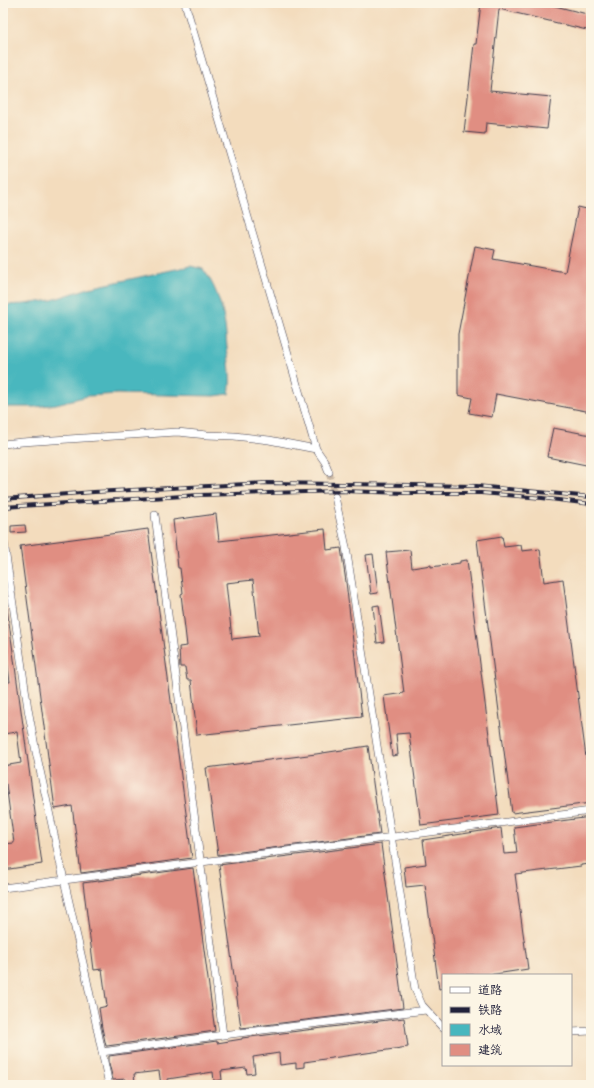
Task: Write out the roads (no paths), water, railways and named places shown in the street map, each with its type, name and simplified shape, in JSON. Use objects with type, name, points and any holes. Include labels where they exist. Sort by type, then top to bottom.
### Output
[{"type":"street","points":[[185,3],[316,449],[325,462],[329,472]]},
{"type":"street","points":[[3,444],[177,432],[269,440],[316,449]]},
{"type":"street","points":[[335,497],[346,548],[415,989],[422,1005],[442,1027]]},
{"type":"street","points":[[155,515],[223,1035]]},
{"type":"street","points":[[3,535],[28,708],[36,752],[109,1085]]},
{"type":"street","points":[[3,888],[591,811]]},
{"type":"street","points":[[102,1052],[223,1035],[426,1010]]},
{"type":"street","points":[[572,1032],[591,1031]]},
{"type":"water","points":[[190,266],[203,269],[207,274],[214,287],[221,306],[230,371],[229,394],[214,396],[117,394],[88,396],[56,404],[35,407],[3,407],[3,305],[25,304],[52,300],[89,288]]},
{"type":"tunnel","points":[[329,472],[335,497]]},
{"type":"railway","points":[[3,499],[94,492],[266,483],[477,486],[591,497]]},
{"type":"railway","points":[[3,507],[200,495],[342,491],[481,493],[591,504]]}]
